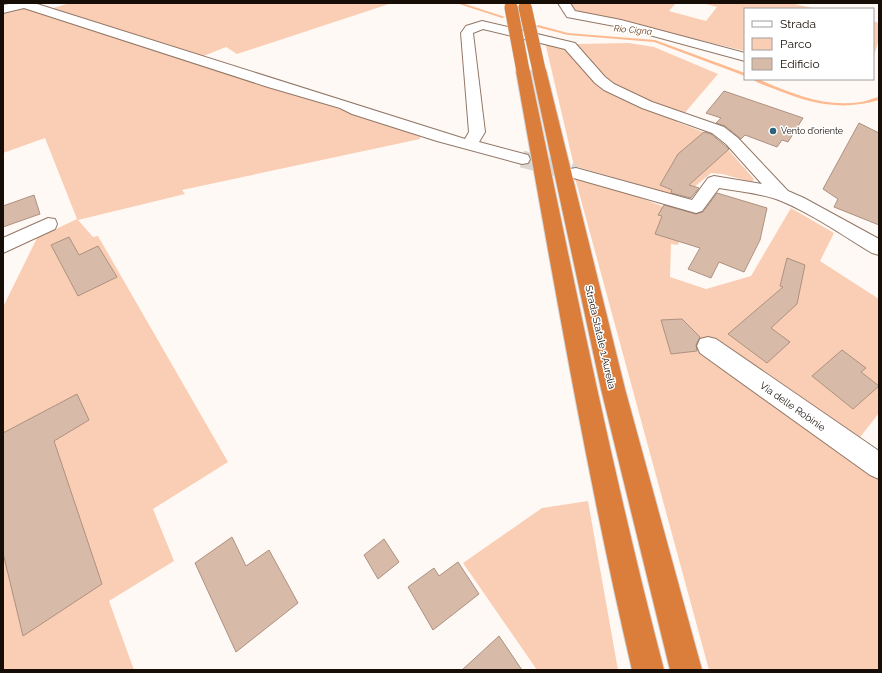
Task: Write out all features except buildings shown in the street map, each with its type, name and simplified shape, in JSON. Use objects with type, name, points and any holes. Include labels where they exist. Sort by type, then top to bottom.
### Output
[{"type":"highway","name":"Strada Statale 1 Aurelia","points":[[510,5],[531,71],[685,666]]},
{"type":"highway","name":"Strada Statale 1 Aurelia","points":[[524,5],[531,71],[571,318],[622,565],[647,667]]},
{"type":"street","points":[[564,3],[571,14],[621,24],[744,57]]},
{"type":"street","points":[[3,9],[25,4],[469,145],[522,159]]},
{"type":"street","points":[[469,145],[477,132],[467,33],[474,26],[482,25],[570,46],[600,80],[609,87],[647,105],[718,130],[732,141],[790,198]]},
{"type":"street","points":[[576,173],[696,207],[714,182],[752,187],[790,198],[879,248]]},
{"type":"street","points":[[3,246],[48,224]]},
{"type":"street","name":"Via delle Robinie","points":[[708,346],[879,466]]},
{"type":"green space","points":[[70,3],[389,4],[237,54],[226,47],[201,57],[50,9]]},
{"type":"green space","points":[[569,3],[676,3],[669,11],[706,21],[717,7],[702,3],[790,3],[812,8],[744,8],[744,51],[574,10]]},
{"type":"green space","points":[[28,8],[420,135],[420,139],[182,190],[185,194],[78,220],[93,237],[98,236],[228,462],[153,509],[174,561],[109,601],[134,670],[3,670],[3,307],[37,238],[77,219],[45,138],[3,153],[3,13]]},
{"type":"green space","points":[[874,21],[879,23],[879,39],[874,56]]},
{"type":"green space","points":[[545,42],[578,44],[629,43],[654,47],[718,74],[677,122],[711,135],[725,146],[754,179],[752,182],[722,174],[711,173],[686,194],[675,195],[574,166]]},
{"type":"green space","points":[[575,178],[604,184],[667,208],[689,214],[678,245],[671,244],[670,277],[706,289],[751,276],[791,208],[834,233],[820,261],[879,299],[879,413],[854,445],[879,464],[879,670],[709,670]]},
{"type":"green space","points":[[588,501],[618,670],[537,670],[463,563],[542,508]]},
{"type":"waterway","name":"Rio Cigna","points":[[458,3],[503,17]]},
{"type":"waterway","name":"Rio Cigna","points":[[538,26],[568,34],[655,41],[744,75]]},
{"type":"waterway","name":"Rio Cigna","points":[[756,80],[799,97],[831,104],[848,105],[863,103],[879,98]]},
{"type":"tunnel","points":[[522,159],[576,173]]},
{"type":"place","name":"Vento d’oriente","points":[[773,131]]}]
